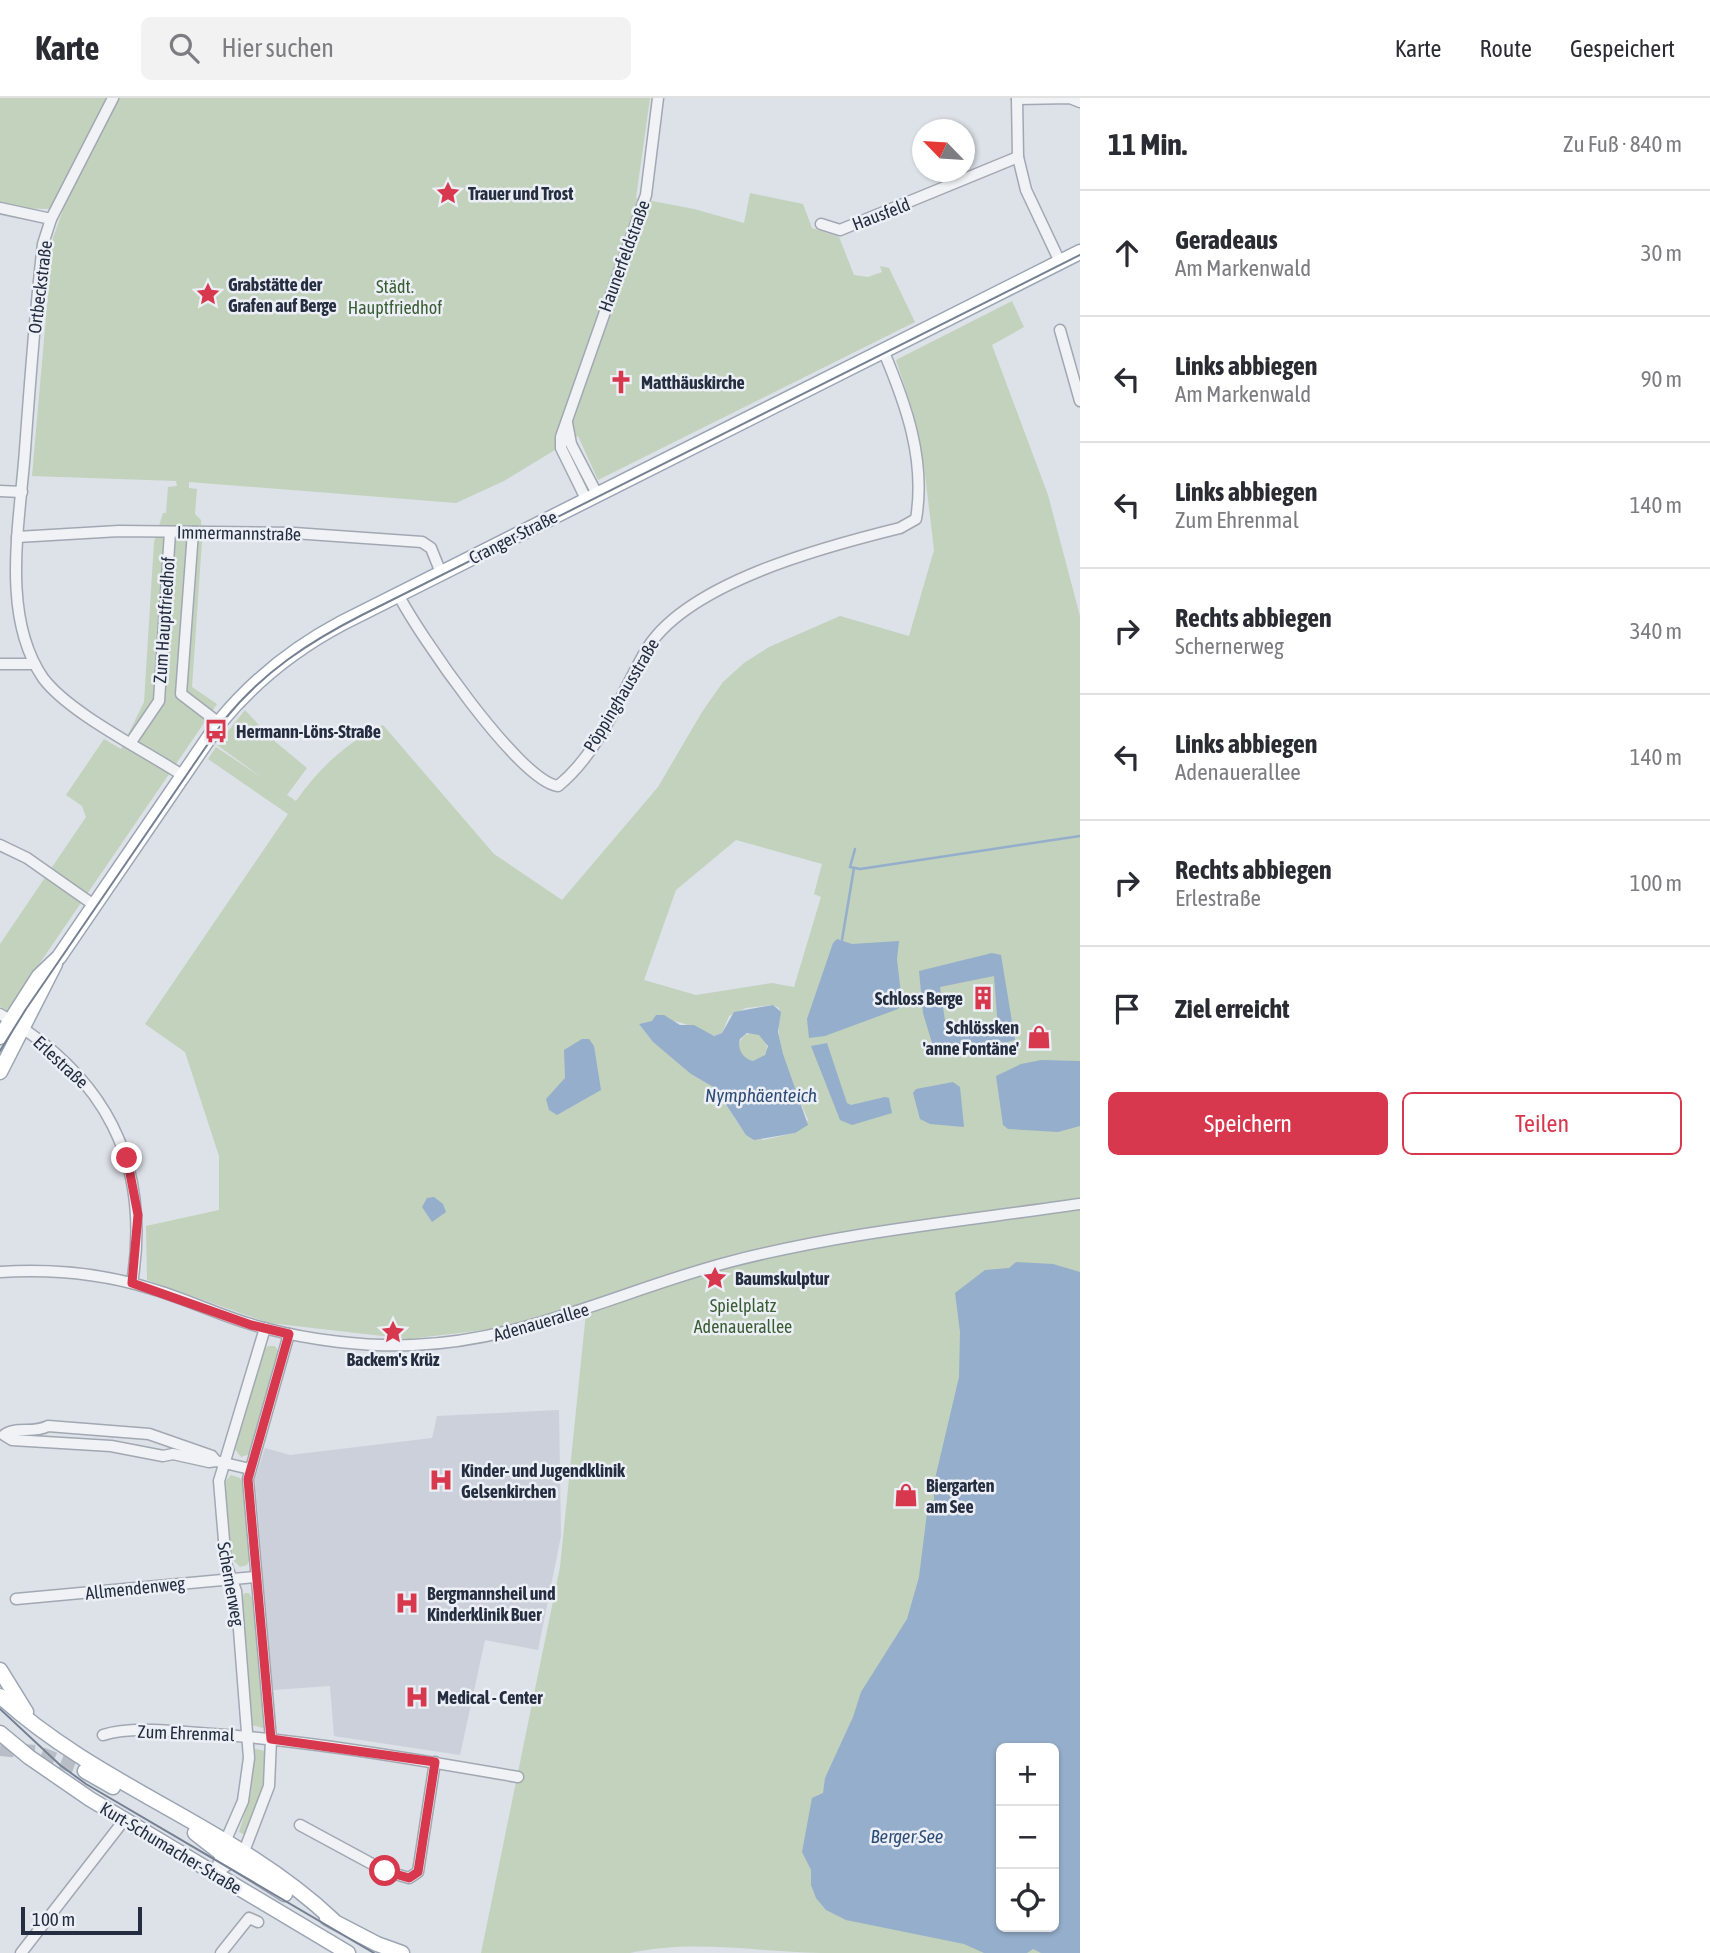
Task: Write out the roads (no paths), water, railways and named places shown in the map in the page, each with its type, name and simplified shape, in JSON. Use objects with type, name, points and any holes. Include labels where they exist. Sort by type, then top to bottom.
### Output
[{"type":"main road","name":"Cranger Straße","points":[[0,1037],[39,976],[58,957],[219,723],[249,688],[283,659],[315,637],[398,594],[1080,253]]},
{"type":"main road","name":"Cranger Straße","points":[[0,1072],[10,1020]]},
{"type":"main road","points":[[0,1670],[19,1702],[40,1728]]},
{"type":"main road","name":"Kurt-Schumacher-Straße","points":[[0,1696],[40,1728],[94,1764],[239,1858],[307,1897],[333,1920],[377,1944],[401,1953]]},
{"type":"main road","name":"Kurt-Schumacher-Straße","points":[[0,1733],[29,1757],[125,1819],[348,1953]]},
{"type":"main road","name":"Kurt-Schumacher-Straße","points":[[85,1771],[223,1848]]},
{"type":"street","name":"Ortbeckstraße","points":[[22,492],[43,244],[51,219],[113,98]]},
{"type":"street","name":"Haunerfeldstraße","points":[[592,497],[567,427],[570,410],[646,195],[658,98]]},
{"type":"street","points":[[1060,262],[1026,190],[1018,157],[1017,99],[1070,98],[1080,102]]},
{"type":"street","name":"Hausfeld","points":[[821,224],[840,230],[1018,157]]},
{"type":"street","points":[[0,208],[51,219]]},
{"type":"street","points":[[1060,330],[1075,361],[1080,401]]},
{"type":"street","name":"Pöppinghausstraße","points":[[398,594],[447,673],[487,724],[545,780],[558,786],[568,778],[600,732],[646,650],[674,618],[739,581],[794,558],[900,528],[916,519],[921,491],[913,439],[900,392],[883,350]]},
{"type":"street","points":[[0,491],[22,492],[17,537],[17,595],[21,624],[34,664],[45,681],[65,699],[182,775]]},
{"type":"street","name":"Immermannstraße","points":[[17,537],[170,532],[294,533],[422,542],[432,548],[441,573]]},
{"type":"street","name":"Zum Hauptfriedhof","points":[[131,742],[159,701],[170,532]]},
{"type":"street","name":"Zum Hauptfriedhof","points":[[193,532],[181,694],[219,723]]},
{"type":"street","points":[[0,664],[34,664]]},
{"type":"street","points":[[0,845],[27,858],[94,905]]},
{"type":"street","name":"Erlestraße","points":[[10,1020],[75,1070],[114,1127],[127,1158],[136,1196],[137,1252],[132,1283]]},
{"type":"street","name":"Adenauerallee","points":[[0,1272],[68,1272],[132,1283],[289,1334],[395,1345],[479,1339],[540,1325],[655,1283],[763,1254],[864,1234],[1080,1204]]},
{"type":"street","name":"Schernerweg","points":[[215,1874],[243,1801],[249,1736],[236,1591],[223,1539],[219,1481],[221,1462],[265,1328]]},
{"type":"street","name":"Schernerweg","points":[[239,1858],[269,1786],[271,1739],[248,1479],[289,1334]]},
{"type":"street","points":[[175,1449],[163,1456],[111,1446],[47,1440],[12,1440],[4,1435],[11,1431],[38,1431],[48,1426],[156,1435],[175,1449],[212,1456],[221,1462],[250,1469]]},
{"type":"street","points":[[47,1440],[48,1426]]},
{"type":"street","points":[[111,1446],[113,1430]]},
{"type":"street","name":"Allmendenweg","points":[[16,1599],[255,1577]]},
{"type":"street","name":"Zum Ehrenmal","points":[[103,1735],[116,1731],[165,1731],[249,1736],[435,1762],[518,1777]]},
{"type":"street","points":[[300,1825],[385,1871],[409,1878],[418,1872],[435,1762]]},
{"type":"street","points":[[21,1953],[125,1819]]},
{"type":"street","points":[[215,1874],[239,1858]]},
{"type":"street","points":[[221,1953],[249,1918],[258,1922]]},
{"type":"water","points":[[837,939],[852,944],[899,941],[897,959],[902,1003],[898,1009],[825,1036],[809,1038],[807,1019],[833,943]]},
{"type":"water","points":[[992,953],[1001,955],[1015,1040],[975,1050],[935,1053],[923,1013],[919,971]],"holes":[[[994,976],[998,1029],[994,1031],[990,1026],[947,1034],[940,987]]]},
{"type":"water","name":"Nymphäenteich","points":[[773,1005],[781,1012],[778,1032],[783,1054],[808,1125],[795,1133],[754,1140],[746,1135],[715,1088],[691,1074],[653,1042],[639,1024],[652,1021],[656,1015],[664,1015],[680,1025],[694,1025],[714,1036],[722,1033],[734,1012]],"holes":[[[747,1033],[759,1035],[768,1046],[765,1055],[753,1061],[742,1053],[740,1039]]]},
{"type":"water","points":[[582,1039],[589,1039],[594,1046],[601,1090],[557,1115],[549,1110],[546,1099],[565,1078],[564,1050]]},
{"type":"water","points":[[827,1043],[847,1103],[851,1105],[885,1097],[889,1098],[892,1113],[852,1125],[840,1120],[811,1046]]},
{"type":"water","points":[[1041,1060],[1080,1061],[1080,1126],[1058,1132],[1008,1129],[1003,1125],[996,1076],[1021,1064]]},
{"type":"water","points":[[953,1082],[960,1087],[964,1127],[930,1124],[920,1119],[913,1093],[916,1089]]},
{"type":"water","points":[[434,1197],[443,1204],[446,1212],[432,1222],[422,1207],[427,1198]]},
{"type":"water","name":"Berger See","points":[[1016,1262],[1053,1264],[1080,1272],[1080,1953],[1041,1953],[1033,1949],[1027,1953],[984,1953],[964,1944],[846,1920],[826,1910],[816,1898],[811,1885],[811,1870],[802,1852],[812,1798],[823,1793],[825,1778],[853,1717],[861,1692],[907,1619],[919,1577],[927,1513],[934,1501],[934,1483],[959,1377],[960,1332],[955,1293],[985,1270],[1009,1268]]},
{"type":"waterway","points":[[855,849],[850,867],[860,869],[1080,836]]},
{"type":"waterway","points":[[842,940],[854,868]]},
{"type":"tunnel","points":[[0,1749],[36,1752],[85,1771]]},
{"type":"tram line","points":[[0,1051],[225,719],[255,687],[288,660],[362,615],[1080,255]]},
{"type":"tram line","points":[[0,1709],[60,1765],[86,1784],[374,1953]]},
{"type":"place","name":"Trauer und Trost","points":[[448,193]]},
{"type":"place","name":"Grabstätte der Grafen auf Berge","points":[[208,294]]},
{"type":"place","name":"Matthäuskirche","points":[[621,382]]},
{"type":"place","name":"Hermann-Löns-Straße","points":[[216,731]]},
{"type":"place","name":"Schloss Berge","points":[[983,998]]},
{"type":"place","name":"Schlössken 'anne Fontäne'","points":[[1039,1037]]},
{"type":"place","name":"Baumskulptur","points":[[715,1278]]},
{"type":"place","name":"Backem's Krüz","points":[[393,1332]]},
{"type":"place","name":"Kinder- und Jugendklinik Gelsenkirchen","points":[[441,1480]]},
{"type":"place","name":"Biergarten am See","points":[[906,1495]]},
{"type":"place","name":"Bergmannsheil und Kinderklinik Buer","points":[[407,1603]]},
{"type":"place","name":"Medical - Center","points":[[417,1697]]},
{"type":"park label","name":"Städt. Hauptfriedhof","points":[[395,296]]},
{"type":"park label","name":"Spielplatz Adenauerallee","points":[[743,1315]]}]
